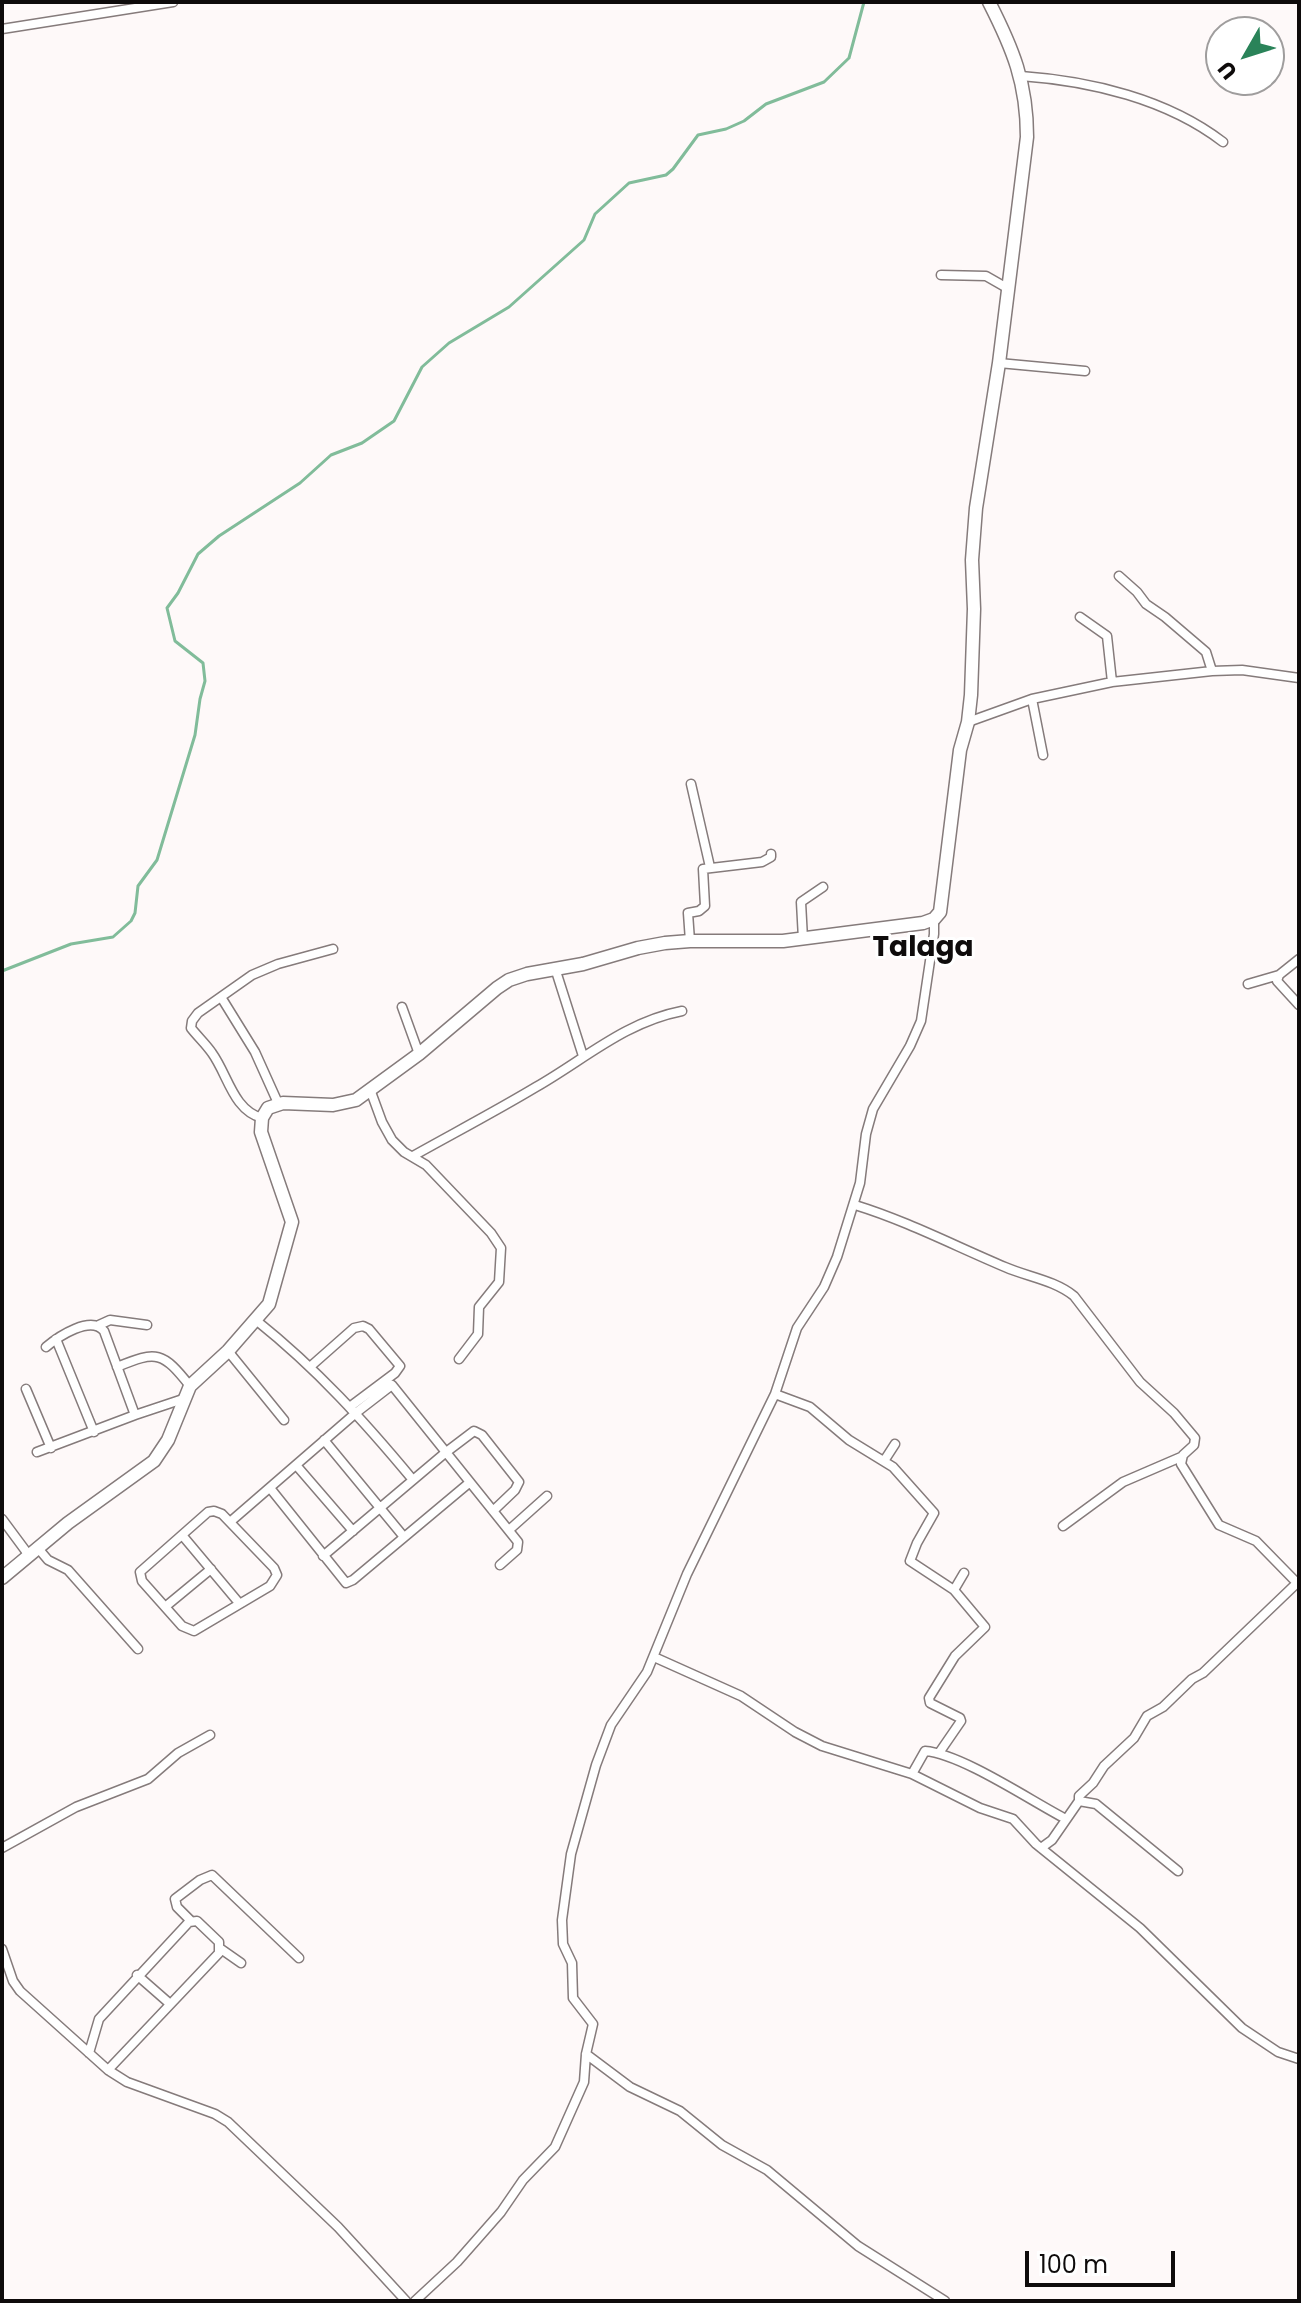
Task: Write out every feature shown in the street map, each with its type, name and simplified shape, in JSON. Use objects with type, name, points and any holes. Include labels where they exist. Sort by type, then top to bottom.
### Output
[{"type":"street","points":[[2,29],[173,2]]},
{"type":"street","points":[[415,2301],[457,2262],[501,2212],[523,2180],[555,2147],[584,2082],[593,2024],[573,1998],[572,1963],[562,1940],[562,1920],[571,1854],[607,1735],[620,1710],[642,1683],[687,1574],[775,1394],[793,1339],[827,1279],[855,1205],[873,1109],[921,1021],[934,919],[942,907],[960,750],[968,722],[974,632],[973,536],[999,363],[1027,137],[1027,105],[1021,76],[1009,42],[989,2]]},
{"type":"street","points":[[1021,76],[1069,81],[1127,95],[1187,117],[1223,142]]},
{"type":"street","points":[[941,275],[986,276],[1007,288]]},
{"type":"street","points":[[999,363],[1085,371]]},
{"type":"street","points":[[1119,576],[1146,604],[1206,652],[1212,671]]},
{"type":"street","points":[[1080,617],[1107,636],[1112,682]]},
{"type":"street","points":[[968,722],[1032,699],[1112,682],[1242,670],[1299,678]]},
{"type":"street","points":[[1032,699],[1043,755]]},
{"type":"street","points":[[691,784],[710,867]]},
{"type":"street","points":[[690,941],[686,916],[703,910],[705,906],[701,872],[710,867],[762,862],[771,854]]},
{"type":"street","points":[[803,939],[801,902],[823,887]]},
{"type":"street","points":[[2,1578],[33,1551],[154,1461],[168,1440],[190,1386],[257,1321],[272,1297],[292,1222],[263,1140],[262,1118],[266,1110],[278,1103],[341,1104],[371,1092],[502,984],[515,978],[583,964],[638,948],[690,941],[803,939],[913,925],[934,919]]},
{"type":"street","points":[[262,1118],[254,1116],[241,1105],[212,1052],[191,1028],[192,1021],[198,1013],[263,970],[333,949]]},
{"type":"street","points":[[1248,984],[1279,975],[1299,959]]},
{"type":"street","points":[[555,968],[583,1056]]},
{"type":"street","points":[[1279,975],[1278,983],[1299,1005]]},
{"type":"street","points":[[221,997],[255,1052],[278,1103]]},
{"type":"street","points":[[402,1007],[419,1054]]},
{"type":"street","points":[[413,1156],[535,1088],[640,1023],[682,1011]]},
{"type":"street","points":[[371,1092],[392,1140],[404,1152],[426,1165],[491,1233],[502,1253],[499,1282],[477,1311],[478,1334],[459,1359]]},
{"type":"street","points":[[855,1205],[908,1223],[1007,1268],[1067,1290],[1086,1309],[1140,1382],[1174,1413],[1195,1438],[1194,1445],[1181,1457],[1123,1482],[1063,1526]]},
{"type":"street","points":[[99,1325],[110,1320],[147,1325]]},
{"type":"street","points":[[257,1321],[311,1366],[354,1409],[413,1480]]},
{"type":"street","points":[[46,1347],[56,1339],[92,1323],[99,1325],[104,1331],[135,1415]]},
{"type":"street","points":[[230,1522],[324,1440],[354,1409],[390,1382],[400,1366],[363,1326],[354,1328],[311,1366]]},
{"type":"street","points":[[56,1339],[94,1432]]},
{"type":"street","points":[[228,1351],[284,1420]]},
{"type":"street","points":[[117,1367],[138,1358],[156,1355],[168,1360],[190,1386]]},
{"type":"street","points":[[390,1382],[518,1542],[517,1550],[500,1565]]},
{"type":"street","points":[[26,1389],[51,1448]]},
{"type":"street","points":[[775,1394],[810,1407],[849,1440],[884,1461],[934,1513],[910,1561],[954,1590],[985,1627],[955,1656],[929,1698],[930,1703],[961,1721],[939,1753]]},
{"type":"street","points":[[37,1452],[183,1399]]},
{"type":"street","points":[[323,1556],[445,1453],[476,1431],[518,1478],[518,1487],[493,1511]]},
{"type":"street","points":[[324,1440],[404,1537]]},
{"type":"street","points":[[884,1461],[895,1444]]},
{"type":"street","points":[[1041,1848],[1052,1840],[1079,1801],[1079,1796],[1093,1783],[1104,1766],[1142,1729],[1147,1716],[1163,1707],[1192,1679],[1203,1673],[1298,1584],[1256,1541],[1219,1525],[1181,1464],[1181,1457]]},
{"type":"street","points":[[296,1465],[353,1531]]},
{"type":"street","points":[[270,1488],[342,1579],[350,1583],[469,1483]]},
{"type":"street","points":[[509,1530],[547,1496]]},
{"type":"street","points":[[208,1512],[218,1512],[274,1568],[277,1575],[270,1586],[199,1631],[182,1626],[142,1581],[140,1572],[182,1535],[208,1512]]},
{"type":"street","points":[[2,1519],[33,1551],[68,1570],[138,1649]]},
{"type":"street","points":[[182,1535],[239,1603]]},
{"type":"street","points":[[165,1607],[211,1569]]},
{"type":"street","points":[[954,1590],[964,1573]]},
{"type":"street","points":[[654,1657],[741,1696],[822,1746],[912,1774],[980,1808],[1013,1819],[1041,1848],[1140,1928],[1242,2028],[1278,2052],[1299,2059]]},
{"type":"street","points":[[2,1848],[76,1807],[148,1779],[178,1753],[210,1735]]},
{"type":"street","points":[[912,1774],[925,1751],[939,1753],[1066,1819]]},
{"type":"street","points":[[1079,1801],[1096,1804],[1178,1871]]},
{"type":"street","points":[[241,1963],[221,1949],[214,1936],[177,1907],[175,1899],[202,1878],[212,1875],[299,1958]]},
{"type":"street","points":[[89,2053],[99,2019],[137,1975],[191,1921]]},
{"type":"street","points":[[2,1949],[13,1981],[20,1991],[108,2070],[141,2089],[193,2106],[228,2122],[338,2227],[406,2301]]},
{"type":"street","points":[[108,2070],[221,1949]]},
{"type":"street","points":[[137,1975],[169,2003]]},
{"type":"street","points":[[586,2054],[630,2087],[672,2107],[722,2145],[767,2170],[858,2246],[945,2301]]},
{"type":"waterway","points":[[2,971],[71,944],[113,937],[131,921],[135,913],[138,886],[157,860],[195,735],[205,681],[203,663],[175,641],[167,608],[198,554],[219,536],[300,483],[331,455],[362,443],[394,421],[422,367],[449,343],[509,307],[584,240],[595,214],[629,183],[666,175],[698,135],[726,129],[744,121],[766,104],[824,82],[849,58],[864,2]]},
{"type":"district","name":"Talaga","points":[[923,949]]}]
